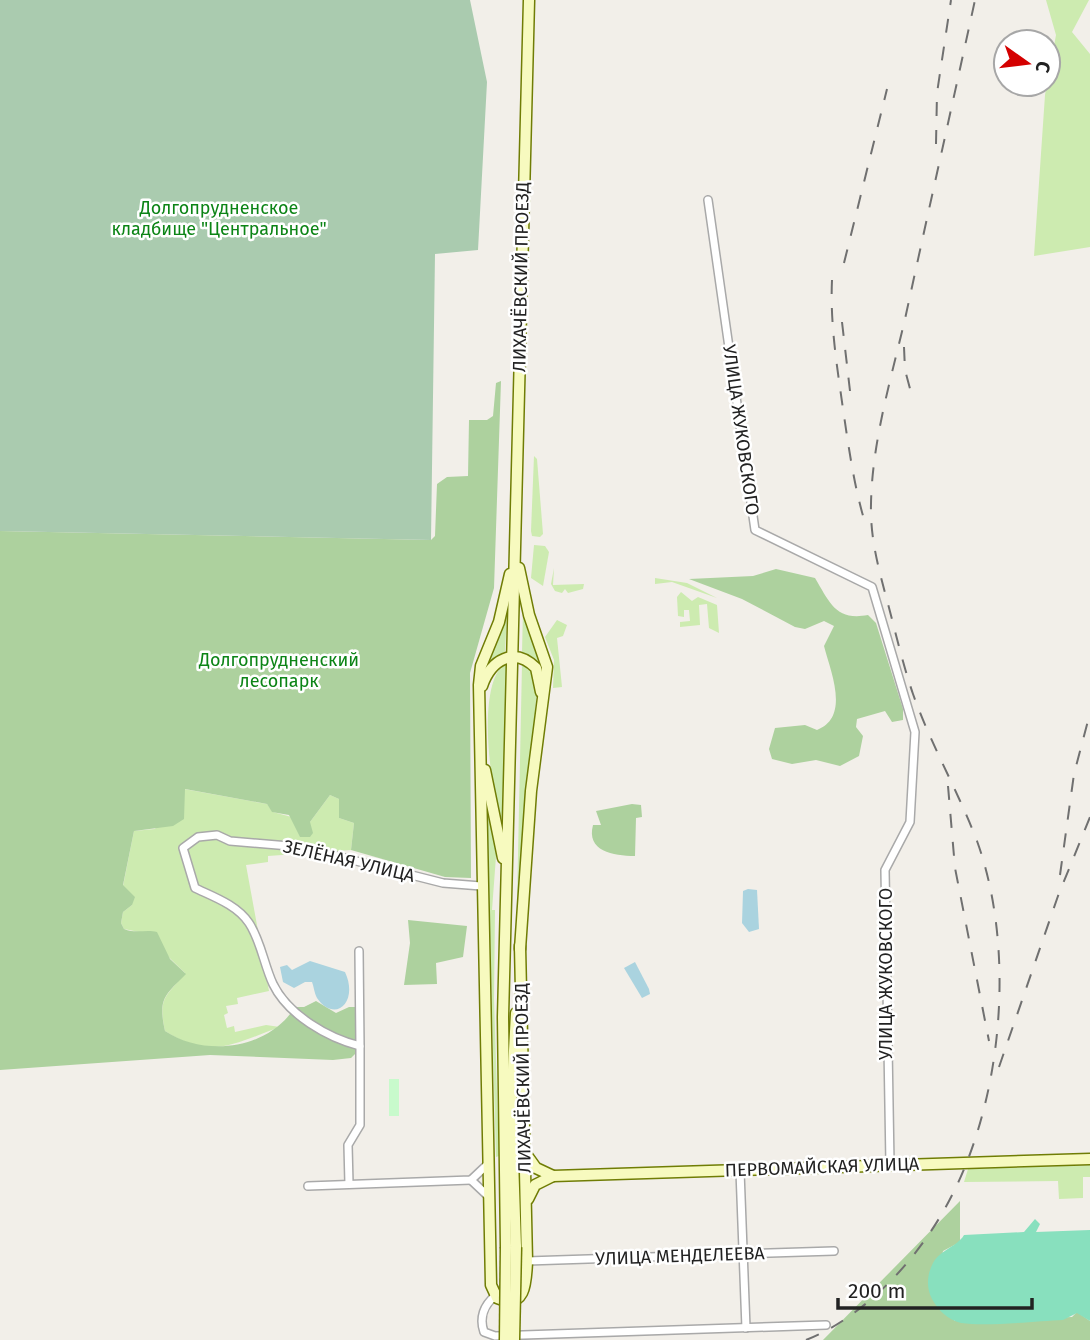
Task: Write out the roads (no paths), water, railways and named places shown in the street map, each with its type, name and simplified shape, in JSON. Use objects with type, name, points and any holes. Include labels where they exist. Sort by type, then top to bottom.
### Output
[{"type":"main road","name":"ЛИХАЧЁВСКИЙ ПРОЕЗД","points":[[507,1147],[506,928],[529,0]]},
{"type":"main road","name":"ЛИХАЧЁВСКИЙ ПРОЕЗД","points":[[481,753],[481,666],[501,614],[515,554]]},
{"type":"main road","name":"ЛИХАЧЁВСКИЙ ПРОЕЗД","points":[[507,1147],[531,791],[547,679],[546,658],[529,615],[515,554]]},
{"type":"main road","points":[[480,695],[489,670],[501,659],[525,659],[536,668],[543,710]]},
{"type":"main road","points":[[481,753],[498,822],[507,886]]},
{"type":"main road","points":[[481,753],[481,886],[491,1160],[491,1284],[495,1296]]},
{"type":"main road","name":"ЛИХАЧЁВСКИЙ ПРОЕЗД","points":[[506,928],[511,1107]]},
{"type":"main road","name":"ЛИХАЧЁВСКИЙ ПРОЕЗД","points":[[495,1296],[502,1301],[513,1301],[523,1294],[527,1261],[520,946]]},
{"type":"main road","points":[[507,1147],[514,1340]]},
{"type":"main road","points":[[524,1149],[536,1168],[553,1176]]},
{"type":"main road","name":"ПЕРВОМАЙСКАЯ УЛИЦА","points":[[553,1176],[1090,1159]]},
{"type":"main road","points":[[526,1209],[531,1190],[553,1176]]},
{"type":"main road","points":[[505,1340],[511,1247]]},
{"type":"street","name":"УЛИЦА ЖУКОВСКОГО","points":[[708,200],[755,530],[872,587],[915,732],[909,822],[885,870],[890,1164]]},
{"type":"street","name":"ЗЕЛЁНАЯ УЛИЦА","points":[[360,1046],[344,1042],[308,1021],[279,993],[248,921],[223,900],[195,888],[183,848],[198,837],[217,835],[230,841],[301,847],[443,883],[481,886]]},
{"type":"street","points":[[349,1184],[348,1144],[360,1125],[359,951]]},
{"type":"street","points":[[308,1186],[471,1180],[491,1160]]},
{"type":"street","points":[[740,1171],[746,1328]]},
{"type":"street","points":[[471,1180],[491,1199]]},
{"type":"street","name":"УЛИЦА МЕНДЕЛЕЕВА","points":[[527,1261],[834,1251]]},
{"type":"street","points":[[495,1296],[487,1304],[482,1320],[484,1332],[491,1335],[826,1325]]},
{"type":"water","points":[[757,890],[759,929],[749,932],[742,923],[743,891]]},
{"type":"water","points":[[310,961],[345,972],[349,992],[343,1006],[331,1009],[324,1006],[317,998],[312,982],[305,982],[294,988],[283,982],[280,967],[287,965],[292,970]]},
{"type":"water","points":[[635,962],[650,994],[642,998],[624,968]]},
{"type":"railway","points":[[936,144],[937,93],[951,0]]},
{"type":"railway","points":[[806,1340],[870,1301],[906,1264],[937,1222],[967,1161],[982,1117],[998,1024],[1000,976],[997,929],[989,883],[977,841],[909,683],[878,567],[871,517],[872,481],[883,411],[975,0]]},
{"type":"railway","points":[[844,263],[887,89]]},
{"type":"railway","points":[[832,280],[838,377],[852,468],[866,526]]},
{"type":"railway","points":[[842,322],[850,391]]},
{"type":"railway","points":[[904,347],[905,370],[913,400]]},
{"type":"railway","points":[[1060,875],[1074,774],[1090,713]]},
{"type":"railway","points":[[948,786],[955,868],[989,1041]]},
{"type":"railway","points":[[999,1067],[1058,896],[1090,817]]},
{"type":"park label","name":"Долгопрудненское кладбище \"Центральное\"","points":[[219,218]]},
{"type":"park label","name":"Долгопрудненский лесопарк","points":[[279,670]]}]
